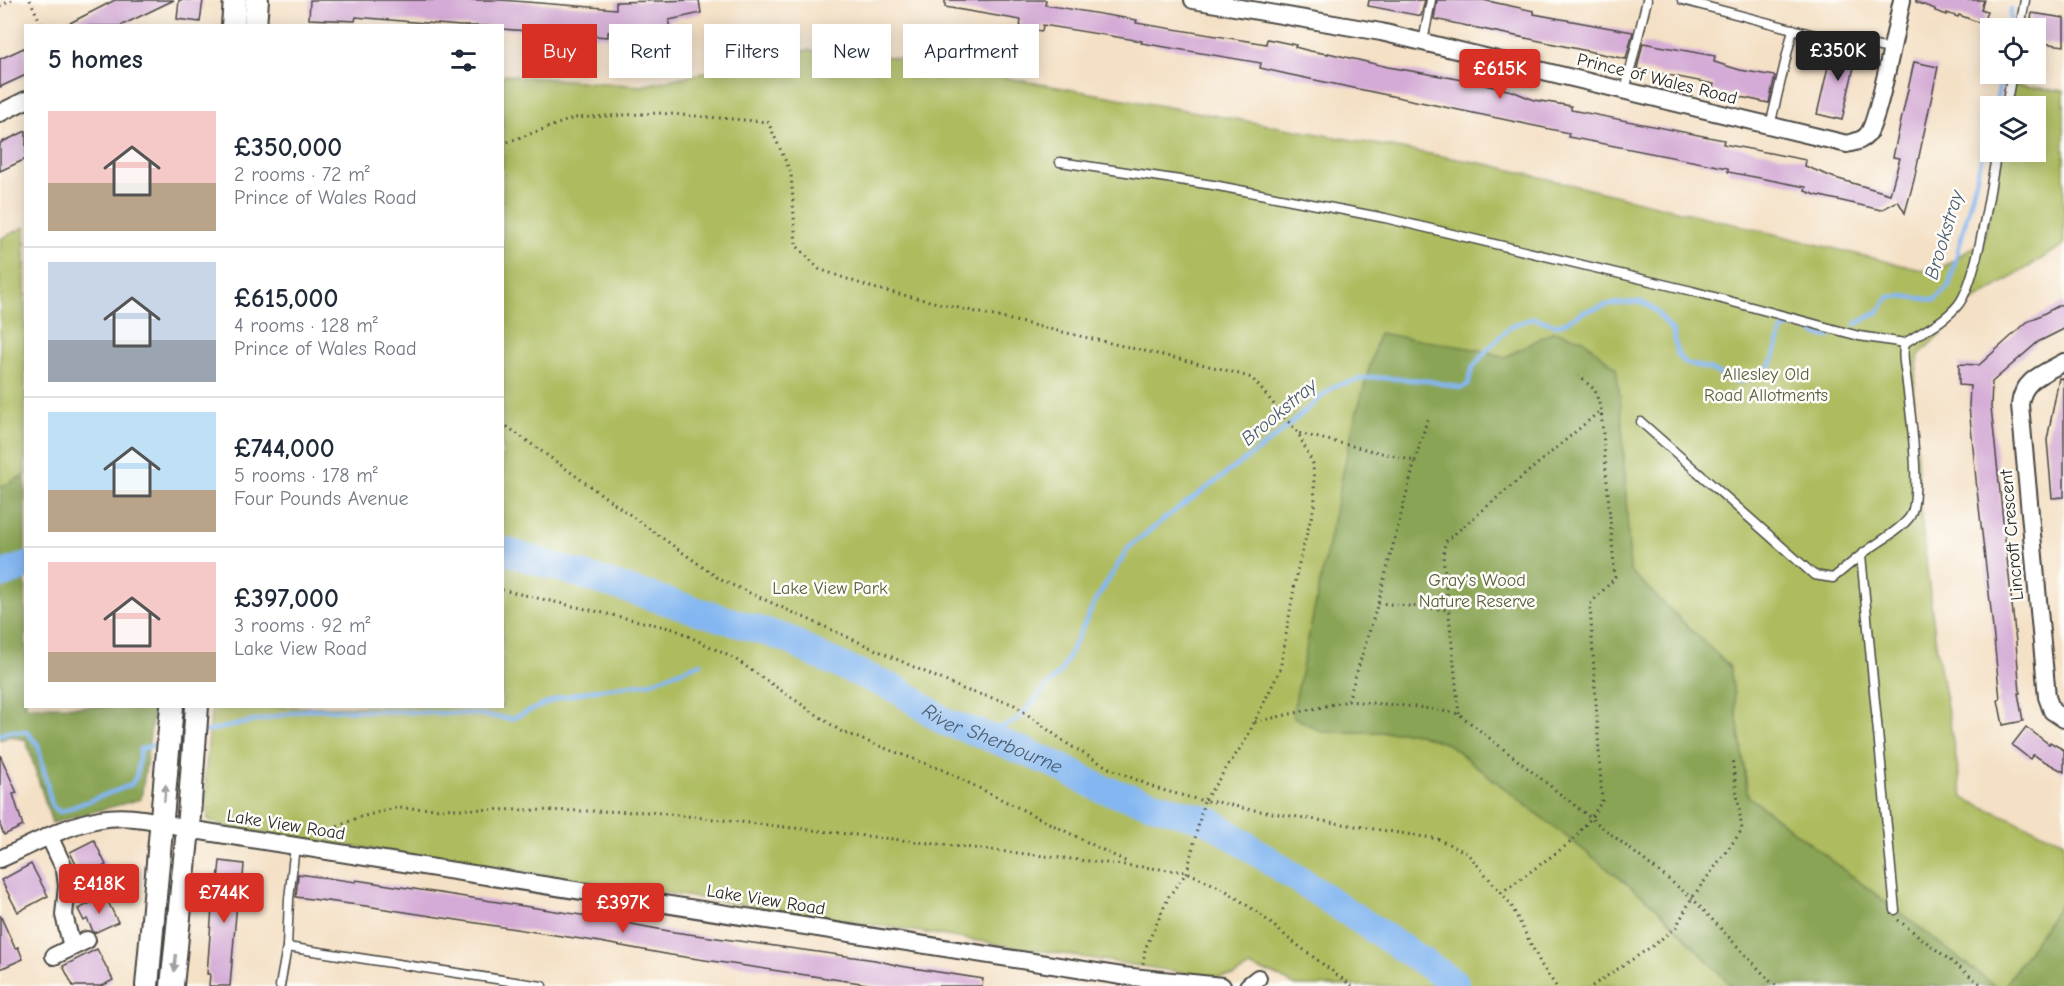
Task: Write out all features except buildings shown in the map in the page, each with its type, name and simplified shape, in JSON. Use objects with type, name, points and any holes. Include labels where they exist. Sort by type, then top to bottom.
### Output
[{"type":"main road","points":[[233,24],[235,0]]},
{"type":"main road","points":[[255,24],[257,0]]},
{"type":"main road","points":[[172,986],[188,829],[196,715]]},
{"type":"main road","points":[[147,986],[171,716]]},
{"type":"street","name":"Prince of Wales Road","points":[[1193,0],[1382,32],[1846,144],[1860,140],[1869,133],[1902,0]]},
{"type":"street","points":[[0,113],[24,101]]},
{"type":"street","name":"Lincroft Crescent","points":[[2064,362],[2036,378],[2022,391],[2020,405],[2047,697],[2052,711],[2064,719]]},
{"type":"street","name":"Lake View Road","points":[[0,859],[50,836],[100,819],[118,817],[163,822],[188,829],[1121,981],[1141,978],[1222,986]]},
{"type":"street","points":[[50,836],[65,870],[67,886],[64,915],[79,943],[54,956]]},
{"type":"lane","points":[[1423,42],[1431,0]]},
{"type":"lane","points":[[1624,91],[1647,0]]},
{"type":"lane","points":[[1682,0],[1793,29],[1891,49]]},
{"type":"lane","points":[[2022,18],[2025,0]]},
{"type":"lane","points":[[1770,126],[1793,29]]},
{"type":"lane","points":[[1060,162],[1213,185],[1385,218],[1692,291],[1859,336],[1905,343],[1943,319],[1958,305],[1966,292],[1975,263],[1995,162]]},
{"type":"lane","points":[[1641,422],[1814,574],[1833,578],[1898,529],[1911,517],[1915,504],[1909,401],[1903,351],[1905,343]]},
{"type":"lane","points":[[1861,555],[1895,910]]},
{"type":"lane","points":[[280,986],[287,946],[295,846]]},
{"type":"lane","points":[[287,946],[542,986]]},
{"type":"path","points":[[0,6],[12,0]]},
{"type":"path","points":[[30,0],[41,24]]},
{"type":"path","points":[[504,143],[574,118],[659,113],[768,122],[792,173],[796,245],[819,269],[873,288],[1222,369],[1252,378],[1298,433],[1313,464],[1315,503],[1298,572],[1280,670],[1245,741],[1204,801],[1187,872],[1168,896],[1145,949],[1141,978]]},
{"type":"path","points":[[1501,893],[1571,842],[1602,801],[1590,604],[1615,578],[1601,410],[1595,390],[1579,376]]},
{"type":"path","points":[[1459,714],[1443,555],[1445,542],[1601,410]]},
{"type":"path","points":[[1348,701],[1378,603],[1428,417]]},
{"type":"path","points":[[504,424],[721,580],[964,690],[1013,704],[1032,720],[1109,768],[1158,789],[1204,801],[1438,839],[1467,853],[1510,903],[1542,966],[1556,986]]},
{"type":"path","points":[[1298,433],[1415,461]]},
{"type":"path","points":[[504,590],[674,629],[735,659],[842,732],[943,770],[1133,865]]},
{"type":"path","points":[[1378,603],[1450,610]]},
{"type":"path","points":[[1255,722],[1348,701],[1418,707],[1459,714],[1692,898],[1778,986]]},
{"type":"path","points":[[1592,986],[1654,945],[1676,927],[1692,898],[1742,830],[1732,758]]},
{"type":"path","points":[[295,846],[357,818],[395,808],[651,812],[1187,872],[1225,890],[1352,986]]},
{"type":"path","points":[[1895,910],[1898,919],[1983,986]]},
{"type":"green space","name":"Lake View Park","points":[[808,50],[812,50],[812,78],[891,78],[891,57],[903,59],[903,78],[1007,78],[1491,165],[1934,273],[1984,240],[1999,162],[2046,162],[2046,96],[2012,96],[2014,85],[2064,91],[2064,245],[1973,301],[1919,355],[1913,392],[1920,510],[1936,644],[1963,798],[2064,842],[2064,898],[2005,986],[1995,986],[1748,796],[1730,667],[1630,571],[1621,406],[1616,368],[1554,331],[1504,358],[1486,351],[1322,732],[1412,732],[1448,744],[1654,905],[1732,986],[1296,986],[1273,974],[1250,967],[1233,976],[1212,977],[233,829],[208,820],[205,775],[212,708],[504,708],[504,75],[641,86],[678,78],[692,78],[692,75],[704,72],[704,78],[800,78],[800,52]]},
{"type":"green space","points":[[24,227],[24,476],[0,488],[0,239]]},
{"type":"green space","name":"Gray's Wood Nature Reserve","points":[[1554,331],[1582,339],[1616,368],[1621,406],[1630,571],[1730,667],[1748,796],[1995,986],[1732,986],[1654,905],[1448,744],[1412,732],[1322,732],[1292,716],[1352,430],[1379,333],[1486,351],[1504,358]]},
{"type":"green space","points":[[24,476],[24,708],[154,708],[141,799],[52,823],[26,740],[10,736],[0,740],[0,488]]},
{"type":"green space","points":[[2064,898],[2064,986],[2005,986]]},
{"type":"waterway","name":"Brookstray","points":[[2011,9],[2011,18]]},
{"type":"waterway","name":"Brookstray","points":[[1997,96],[2000,84]]},
{"type":"waterway","name":"Brookstray","points":[[1856,324],[1878,312],[1889,297],[1935,300],[1949,286],[1981,162]]},
{"type":"waterway","name":"Brookstray","points":[[976,732],[1005,726],[1017,720],[1061,671],[1096,600],[1129,547],[1268,443],[1334,386],[1370,377],[1429,381],[1462,388],[1468,384],[1473,367],[1511,326],[1533,318],[1557,325],[1583,312],[1610,304],[1642,302],[1656,311],[1673,332],[1678,355],[1685,363],[1709,369],[1737,382],[1759,376],[1772,363],[1783,328],[1799,325],[1818,335],[1830,337]]},
{"type":"waterway","name":"River Sherbourne","points":[[504,551],[788,639],[817,655],[900,691],[947,723],[976,732],[1052,763],[1102,789],[1210,821],[1455,983],[1455,986]]},
{"type":"waterway","name":"River Sherbourne","points":[[0,575],[24,567]]},
{"type":"waterway","name":"River Sherbourne","points":[[203,732],[310,709],[475,714],[511,719],[559,698],[594,690],[649,683],[701,663]]},
{"type":"waterway","name":"River Sherbourne","points":[[0,735],[9,731],[27,732],[38,745],[52,806],[60,812],[131,785],[137,775],[140,749],[163,743]]},
{"type":"park label","name":"Allesley Old Road Allotments","points":[[1766,384]]}]
